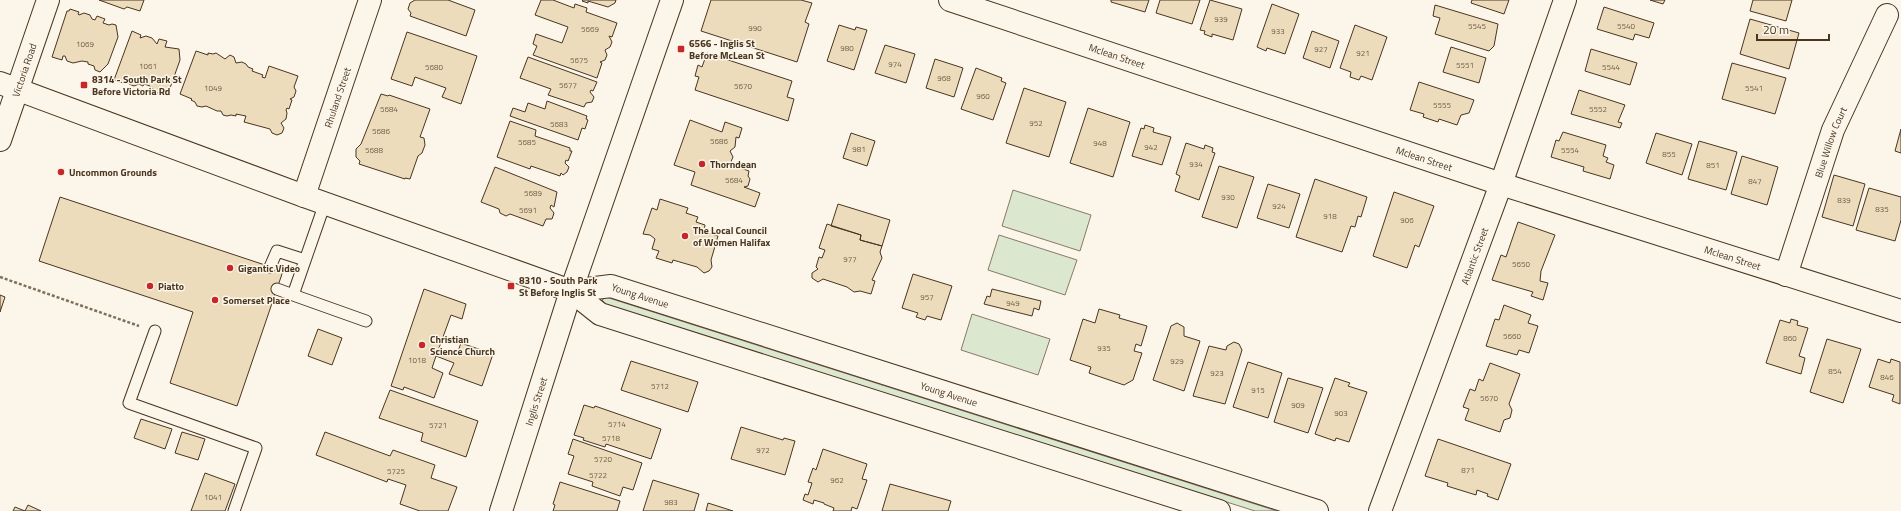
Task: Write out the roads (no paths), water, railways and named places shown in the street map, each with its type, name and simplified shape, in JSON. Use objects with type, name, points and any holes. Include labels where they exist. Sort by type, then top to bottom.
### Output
[{"type":"street","name":"Victoria Road","points":[[0,140],[9,87],[48,0]]},
{"type":"street","name":"Rhuland Street","points":[[304,196],[370,0]]},
{"type":"street","name":"Inglis Street","points":[[501,511],[571,292],[672,0]]},
{"type":"street","name":"Mclean Street","points":[[950,0],[1501,184],[1901,311]]},
{"type":"street","name":"Atlantic Street","points":[[1380,511],[1501,184],[1565,0]]},
{"type":"street","name":"Blue Willow Court","points":[[1786,275],[1833,130],[1888,15]]},
{"type":"street","points":[[9,87],[304,196],[571,292],[600,314],[1219,511]]},
{"type":"street","name":"Young Avenue","points":[[571,292],[610,286],[1317,511]]},
{"type":"lane","points":[[293,295],[325,203]]},
{"type":"lane","points":[[270,267],[277,251],[305,260]]},
{"type":"lane","points":[[277,288],[366,321]]},
{"type":"lane","points":[[155,331],[129,403],[256,448],[234,511]]},
{"type":"place","name":"6566 - Inglis St Before McLean St","points":[[681,49]]},
{"type":"place","name":"8314 - South Park St Before Victoria Rd","points":[[84,85]]},
{"type":"place","name":"Thorndean","points":[[702,164]]},
{"type":"place","name":"Uncommon Grounds","points":[[61,172]]},
{"type":"place","name":"The Local Council of Women Halifax","points":[[685,236]]},
{"type":"place","name":"Gigantic Video","points":[[230,268]]},
{"type":"place","name":"Piatto","points":[[150,286]]},
{"type":"place","name":"8310 - South Park St Before Inglis St","points":[[511,286]]},
{"type":"place","name":"Somerset Place","points":[[215,300]]},
{"type":"place","name":"Christian Science Church","points":[[422,345]]}]
